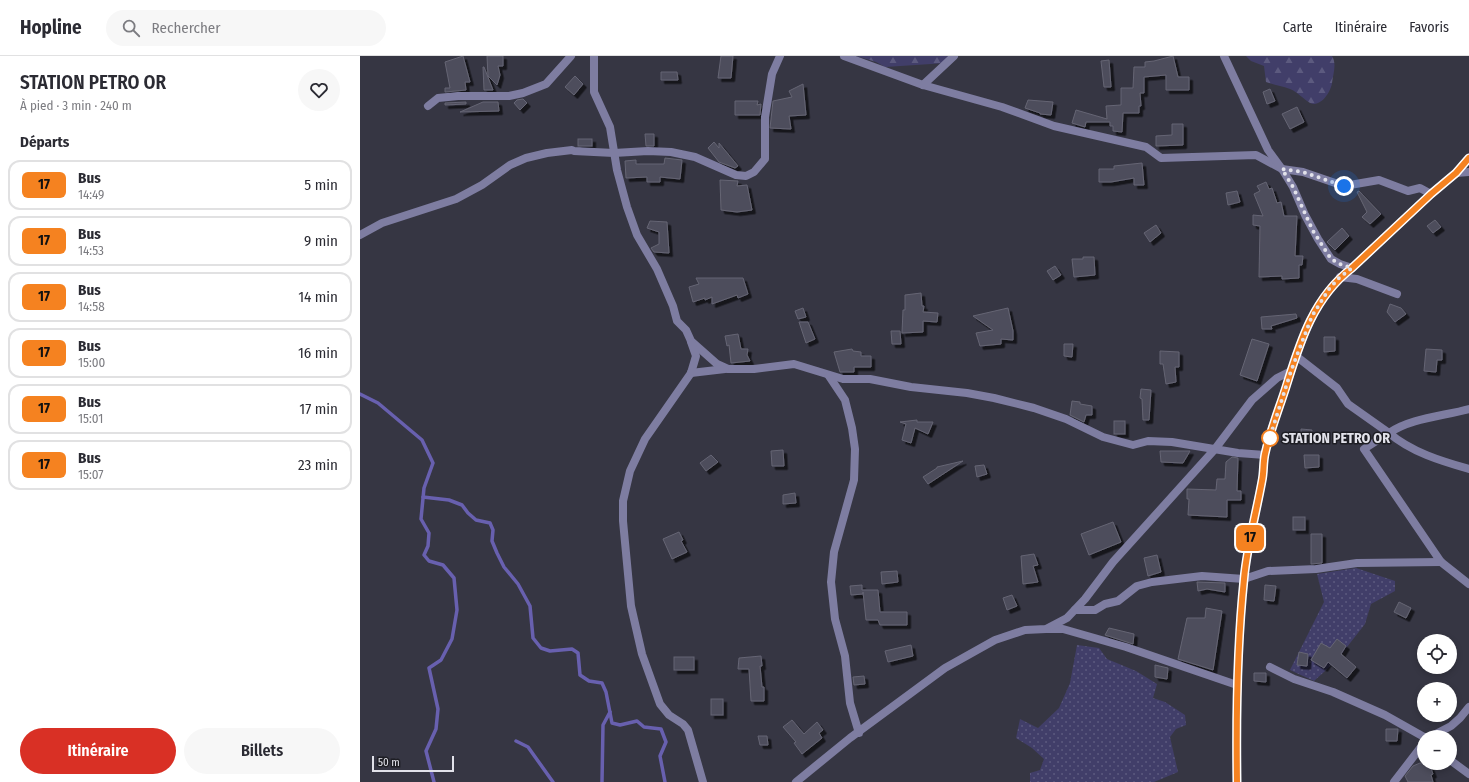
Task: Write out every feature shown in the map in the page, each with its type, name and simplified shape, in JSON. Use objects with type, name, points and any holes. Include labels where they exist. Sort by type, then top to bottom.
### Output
[{"type":"street","points":[[428,106],[438,98],[458,96],[509,96],[523,93],[546,84],[570,56]]},
{"type":"street","points":[[594,56],[594,92],[610,127],[617,170],[627,207],[637,235],[656,269],[678,320],[686,330],[696,356],[691,373],[645,439],[630,471],[623,501],[623,521],[631,606],[642,654],[660,704],[669,715],[683,724],[688,730],[703,782]]},
{"type":"street","points":[[360,235],[382,223],[456,199],[482,185],[510,165],[526,158],[547,152],[572,150],[614,153],[648,151],[671,152],[695,157],[736,176],[746,176],[754,172],[765,159],[765,118],[772,74],[780,56]]},
{"type":"street","points":[[844,56],[923,86],[1002,107],[1054,126],[1146,147],[1161,158],[1256,155],[1282,169],[1303,172],[1344,186],[1379,180],[1408,191],[1420,188],[1431,194]]},
{"type":"street","points":[[923,86],[954,56]]},
{"type":"street","points":[[1224,56],[1268,150],[1293,187],[1313,231],[1331,259],[1352,268]]},
{"type":"street","points":[[1237,782],[1237,685],[1244,579],[1255,510],[1262,480],[1265,455],[1296,356],[1312,316],[1325,295],[1340,277],[1352,268],[1431,194],[1456,173],[1469,158]]},
{"type":"street","points":[[1456,173],[1469,172]]},
{"type":"street","points":[[1340,277],[1357,279],[1397,294]]},
{"type":"street","points":[[691,341],[714,362],[728,369]]},
{"type":"street","points":[[1296,356],[1337,388],[1348,404],[1389,433],[1400,443],[1445,462],[1469,469]]},
{"type":"street","points":[[691,373],[707,370],[754,369],[794,364],[829,376],[843,379],[870,379],[911,387],[967,393],[994,398],[1034,408],[1066,419],[1104,437],[1133,445],[1148,441],[1172,442],[1238,453],[1265,455]]},
{"type":"street","points":[[1046,628],[1067,618],[1075,610],[1113,562],[1215,449],[1252,400],[1277,378],[1291,371]]},
{"type":"street","points":[[829,376],[845,400],[855,450],[854,480],[834,552],[831,582],[835,619],[845,656],[850,703],[859,733]]},
{"type":"street","points":[[1469,408],[1409,423],[1396,428],[1364,449],[1441,562],[1469,584]]},
{"type":"street","points":[[1075,610],[1095,610],[1105,604],[1118,601],[1137,586],[1152,582],[1202,576],[1244,579],[1268,571],[1316,569],[1357,563],[1381,564],[1441,562]]},
{"type":"street","points":[[796,782],[836,749],[945,668],[995,640],[1025,630],[1046,628],[1064,629],[1126,647],[1237,685]]},
{"type":"street","points":[[1270,667],[1294,679],[1333,692],[1385,715],[1417,733]]},
{"type":"street","points":[[1443,730],[1451,726],[1460,718],[1469,707]]},
{"type":"street","points":[[1394,782],[1417,752]]},
{"type":"street","points":[[1457,765],[1469,774]]},
{"type":"green space","points":[[856,56],[952,56],[946,63],[885,67],[876,62]]},
{"type":"green space","points":[[1246,56],[1332,56],[1334,73],[1328,94],[1318,103],[1310,103],[1293,90],[1266,82],[1264,66],[1251,61]]},
{"type":"green space","points":[[1356,568],[1395,581],[1395,591],[1371,604],[1365,624],[1336,661],[1314,681],[1290,670],[1324,602],[1317,574]]},
{"type":"green space","points":[[1077,645],[1099,648],[1107,659],[1136,671],[1157,684],[1153,698],[1165,702],[1185,715],[1186,725],[1176,729],[1170,737],[1178,772],[1154,782],[1030,782],[1030,773],[1040,770],[1044,759],[1032,748],[1016,738],[1020,719],[1038,728],[1059,708],[1070,683]]},
{"type":"building","points":[[463,56],[470,82],[465,82],[466,90],[445,92],[445,88],[450,88],[445,62]]},
{"type":"building","points":[[487,56],[503,56],[503,66],[498,66],[500,75],[497,85],[488,76]]},
{"type":"building","points":[[721,56],[733,56],[731,78],[718,78]]},
{"type":"building","points":[[1173,56],[1178,77],[1189,77],[1189,90],[1166,90],[1166,75],[1144,77],[1144,93],[1140,93],[1141,106],[1139,106],[1139,113],[1123,113],[1122,132],[1113,131],[1113,126],[1110,126],[1110,122],[1086,122],[1085,127],[1072,123],[1076,110],[1107,119],[1106,106],[1121,105],[1121,88],[1133,88],[1134,67],[1145,67],[1145,62]]},
{"type":"building","points":[[1109,60],[1111,87],[1104,87],[1101,61]]},
{"type":"building","points":[[484,67],[493,90],[484,90]]},
{"type":"building","points":[[661,72],[677,72],[678,80],[661,80]]},
{"type":"building","points":[[575,76],[583,84],[574,95],[565,87]]},
{"type":"building","points":[[803,84],[806,115],[789,116],[791,129],[770,128],[773,101],[792,97],[789,91]]},
{"type":"building","points":[[1270,89],[1275,101],[1267,104],[1263,92]]},
{"type":"building","points":[[523,99],[527,103],[520,110],[514,103],[517,100]]},
{"type":"building","points":[[1028,100],[1053,102],[1051,115],[1040,114],[1025,108]]},
{"type":"building","points":[[735,101],[758,101],[757,105],[761,104],[760,115],[735,115]]},
{"type":"building","points":[[466,102],[466,104],[445,105],[445,103]]},
{"type":"building","points":[[483,102],[498,102],[499,111],[460,112]]},
{"type":"building","points":[[1297,107],[1304,122],[1290,129],[1282,114]]},
{"type":"building","points":[[1172,124],[1183,124],[1183,145],[1156,146],[1156,136],[1172,135]]},
{"type":"building","points":[[645,134],[654,134],[654,146],[646,146]]},
{"type":"building","points":[[578,139],[592,139],[592,146],[578,146]]},
{"type":"building","points":[[714,142],[719,148],[719,143],[738,166],[735,168],[719,162],[708,148]]},
{"type":"building","points":[[665,158],[682,160],[680,179],[660,177],[660,182],[647,182],[647,177],[626,178],[625,161],[636,160],[636,164],[664,164]]},
{"type":"building","points":[[1142,163],[1144,185],[1134,185],[1134,178],[1111,182],[1099,182],[1099,169],[1114,169],[1114,166]]},
{"type":"building","points":[[720,180],[738,181],[737,186],[747,185],[752,210],[737,212],[721,210]]},
{"type":"building","points":[[1266,182],[1269,189],[1272,188],[1277,203],[1281,202],[1284,216],[1297,216],[1295,256],[1303,256],[1302,265],[1299,265],[1299,278],[1282,279],[1282,276],[1259,277],[1260,226],[1253,225],[1253,215],[1263,216],[1254,194],[1260,191],[1257,186]]},
{"type":"building","points":[[1237,191],[1240,202],[1228,205],[1226,193]]},
{"type":"building","points":[[1359,191],[1381,214],[1370,224],[1362,217],[1367,212],[1357,192]]},
{"type":"building","points":[[1435,220],[1441,227],[1433,233],[1427,226]]},
{"type":"building","points":[[650,221],[667,222],[669,253],[654,252],[651,248],[659,244],[659,232],[647,228]]},
{"type":"building","points":[[1156,225],[1161,233],[1150,242],[1144,233]]},
{"type":"building","points":[[1342,228],[1349,236],[1335,250],[1327,242]]},
{"type":"building","points":[[1083,257],[1094,257],[1095,275],[1074,277],[1072,259],[1083,259]]},
{"type":"building","points":[[1055,266],[1061,275],[1053,280],[1047,271]]},
{"type":"building","points":[[696,278],[743,278],[748,294],[738,298],[737,295],[712,304],[712,297],[693,302],[689,287],[699,284]]},
{"type":"building","points":[[921,293],[922,306],[924,306],[923,312],[938,313],[937,322],[923,321],[923,332],[902,333],[905,295]]},
{"type":"building","points":[[1390,304],[1401,308],[1406,314],[1395,322],[1387,312]]},
{"type":"building","points":[[803,308],[806,317],[798,319],[795,311]]},
{"type":"building","points":[[1008,308],[1013,331],[1013,340],[1001,339],[1001,344],[980,346],[976,333],[993,330],[973,316]]},
{"type":"building","points":[[1296,314],[1297,318],[1271,326],[1272,329],[1262,329],[1261,317]]},
{"type":"building","points":[[799,322],[808,322],[815,339],[806,343]]},
{"type":"building","points":[[891,331],[900,331],[901,344],[892,344]]},
{"type":"building","points":[[738,334],[741,349],[748,349],[747,355],[750,361],[731,363],[729,345],[727,346],[725,336]]},
{"type":"building","points":[[1324,337],[1335,337],[1335,351],[1324,352]]},
{"type":"building","points":[[1252,339],[1269,344],[1257,381],[1240,375]]},
{"type":"building","points":[[1064,344],[1073,344],[1072,357],[1064,356]]},
{"type":"building","points":[[852,349],[853,351],[861,352],[861,356],[871,356],[871,367],[854,367],[854,372],[840,372],[834,352]]},
{"type":"building","points":[[1426,349],[1442,350],[1442,360],[1437,360],[1436,372],[1424,371]]},
{"type":"building","points":[[1160,351],[1179,352],[1179,367],[1175,367],[1176,382],[1166,384],[1163,364],[1160,364]]},
{"type":"building","points":[[1141,389],[1151,390],[1149,420],[1143,420],[1142,399],[1140,398]]},
{"type":"building","points":[[1072,401],[1092,406],[1092,415],[1086,415],[1084,422],[1070,415]]},
{"type":"building","points":[[917,420],[917,422],[933,422],[928,434],[915,428],[911,443],[902,440],[906,424],[900,422]]},
{"type":"building","points":[[1114,421],[1125,421],[1125,434],[1114,434]]},
{"type":"building","points":[[1301,429],[1312,430],[1311,439],[1301,438]]},
{"type":"building","points":[[783,450],[784,466],[772,466],[771,451]]},
{"type":"building","points":[[1160,451],[1190,451],[1183,463],[1161,462]]},
{"type":"building","points":[[711,455],[718,462],[706,471],[700,463]]},
{"type":"building","points":[[1304,455],[1319,455],[1319,467],[1305,468]]},
{"type":"building","points":[[1232,457],[1238,458],[1237,491],[1241,491],[1241,500],[1227,500],[1227,517],[1188,515],[1189,499],[1187,499],[1187,489],[1216,490],[1217,479],[1225,479],[1226,462]]},
{"type":"building","points":[[963,461],[928,484],[923,477],[937,467]]},
{"type":"building","points":[[984,465],[987,474],[977,477],[975,466]]},
{"type":"building","points":[[795,493],[796,503],[783,504],[783,495]]},
{"type":"building","points":[[1293,517],[1305,517],[1305,530],[1293,530]]},
{"type":"building","points":[[1113,522],[1121,542],[1089,555],[1081,534]]},
{"type":"building","points":[[679,532],[683,540],[681,541],[687,552],[672,559],[663,539]]},
{"type":"building","points":[[1311,534],[1322,534],[1322,563],[1311,564]]},
{"type":"building","points":[[1034,554],[1038,565],[1033,566],[1038,582],[1023,584],[1021,556]]},
{"type":"building","points":[[1157,555],[1161,572],[1148,576],[1144,558]]},
{"type":"building","points":[[897,571],[898,582],[882,584],[881,572]]},
{"type":"building","points":[[1197,582],[1225,583],[1225,592],[1207,589],[1198,591]]},
{"type":"building","points":[[862,585],[862,590],[878,590],[880,612],[907,612],[907,625],[880,625],[878,620],[866,620],[863,592],[863,594],[851,595],[850,586]]},
{"type":"building","points":[[1265,585],[1276,586],[1274,601],[1264,600]]},
{"type":"building","points":[[1012,595],[1017,606],[1007,610],[1003,598]]},
{"type":"building","points":[[1399,602],[1411,608],[1406,618],[1394,612]]},
{"type":"building","points":[[1206,608],[1222,611],[1213,670],[1178,659],[1187,618],[1205,618]]},
{"type":"building","points":[[1109,628],[1134,634],[1133,644],[1105,635]]},
{"type":"building","points":[[1337,639],[1346,646],[1341,654],[1356,667],[1347,678],[1328,662],[1324,668],[1311,660],[1321,643],[1330,648]]},
{"type":"building","points":[[911,645],[913,656],[888,662],[885,651]]},
{"type":"building","points":[[1299,652],[1308,654],[1307,666],[1297,665]]},
{"type":"building","points":[[761,656],[762,666],[760,666],[762,687],[764,687],[764,701],[751,701],[749,669],[738,669],[739,658]]},
{"type":"building","points":[[674,657],[694,657],[694,670],[674,670]]},
{"type":"building","points":[[1155,665],[1168,668],[1167,679],[1155,677]]},
{"type":"building","points":[[1254,673],[1266,673],[1266,682],[1254,681]]},
{"type":"building","points":[[864,676],[865,684],[854,685],[853,677]]},
{"type":"building","points":[[711,699],[723,699],[723,715],[711,715]]},
{"type":"building","points":[[792,720],[804,734],[817,722],[823,730],[819,733],[822,738],[802,754],[794,743],[796,742],[783,727]]},
{"type":"building","points":[[1386,729],[1398,729],[1397,741],[1386,741]]},
{"type":"building","points":[[758,736],[767,736],[768,745],[760,745]]},
{"type":"building","points":[[1417,764],[1417,770],[1432,770],[1433,782],[1408,782],[1405,776],[1413,766]]},
{"type":"waterway","points":[[360,394],[378,403],[422,440],[433,463],[424,488],[421,519],[429,533],[428,546],[424,555],[429,561],[443,565],[454,578],[457,610],[452,639],[441,660],[429,668],[438,709],[436,729],[426,751],[434,782]]},
{"type":"waterway","points":[[423,497],[449,500],[462,505],[476,520],[490,523],[493,530],[492,541],[497,553],[504,567],[518,584],[530,606],[533,638],[541,648],[550,651],[572,649],[578,653],[580,675],[589,681],[602,683],[606,692],[612,723],[620,725],[637,721],[644,727],[661,729],[666,742],[660,756],[665,782]]},
{"type":"waterway","points":[[602,782],[603,725],[610,712]]},
{"type":"waterway","points":[[516,741],[528,747],[553,782]]},
{"type":"bus line","name":"17","points":[[1237,782],[1237,677],[1246,562],[1262,480],[1265,455],[1296,356],[1312,316],[1320,301],[1329,289],[1340,277],[1352,268],[1431,194],[1456,173],[1469,158]]},
{"type":"place","name":"STATION PETRO OR","points":[[1270,438]]},
{"type":"route","points":[[1270,438],[1269,440],[1296,356],[1312,316],[1320,301],[1329,289],[1340,277],[1352,268],[1331,259],[1304,215],[1293,187],[1282,169],[1303,172],[1344,186]]}]
